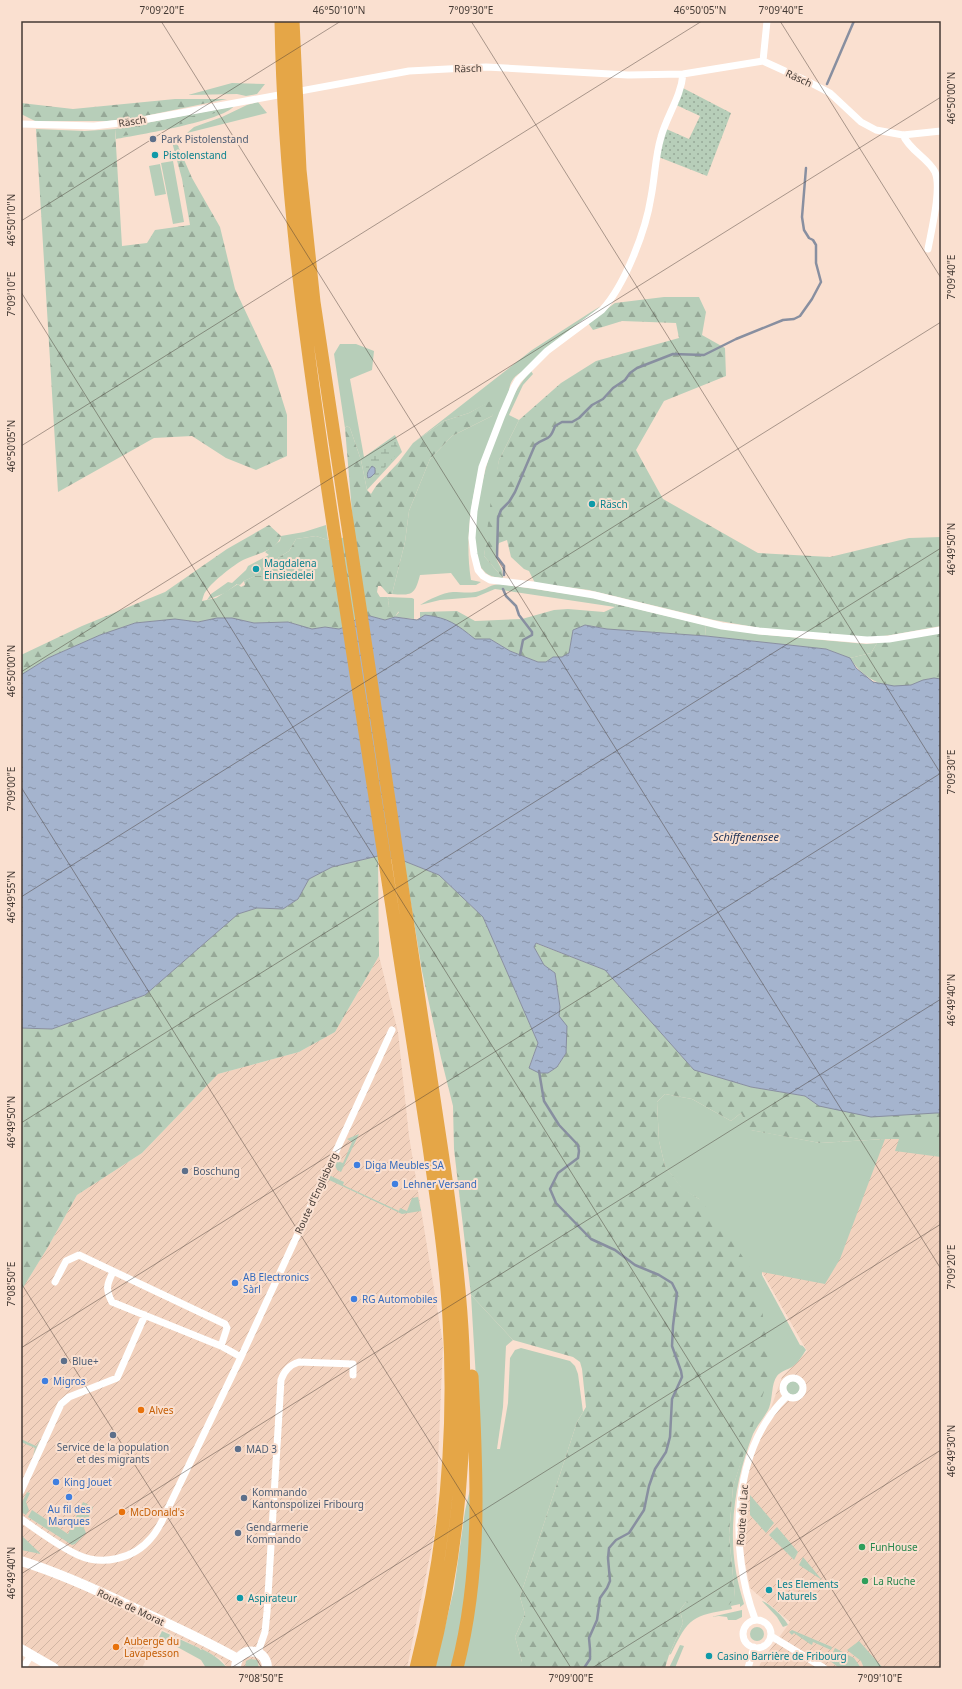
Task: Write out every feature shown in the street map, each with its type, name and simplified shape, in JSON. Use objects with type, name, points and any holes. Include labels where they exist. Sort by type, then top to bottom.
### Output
[{"type":"highway","points":[[281,21],[285,126],[292,216],[308,348],[332,519],[440,1230],[446,1281],[451,1347],[451,1421],[445,1510],[434,1591],[416,1668]]},
{"type":"highway","points":[[293,21],[297,125],[306,236],[320,346],[447,1182],[471,1372],[477,1498],[473,1574],[467,1624],[457,1668]]},
{"type":"highway","points":[[429,1668],[448,1578],[460,1481],[463,1376],[458,1274]]},
{"type":"main road","name":"Route de Morat","points":[[21,1561],[49,1570],[197,1637],[237,1664],[244,1653],[249,1651],[258,1652]]},
{"type":"main road","points":[[21,1649],[54,1668]]},
{"type":"main road","points":[[258,1652],[265,1658],[267,1668]]},
{"type":"street","points":[[764,61],[767,21]]},
{"type":"street","name":"Räsch","points":[[21,124],[74,126],[137,121],[409,71],[486,67],[628,75],[683,74],[764,61],[830,93],[861,122],[876,130],[903,135],[941,131]]},
{"type":"street","points":[[683,74],[677,98],[660,140],[655,161],[651,197],[644,224],[625,274],[610,302],[602,310],[547,351],[518,380],[502,415],[482,467],[474,511],[472,538],[475,563],[478,570],[483,576],[490,580],[594,595],[722,626],[759,631],[867,640],[889,639],[941,630]]},
{"type":"street","points":[[903,135],[906,143],[925,160],[935,173],[937,198],[928,249]]},
{"type":"street","name":"Route d'Englisberg","points":[[21,1519],[73,1553],[89,1559],[102,1561],[117,1559],[129,1555],[140,1549],[151,1538],[161,1523],[240,1357],[392,1030]]},
{"type":"street","points":[[55,1282],[66,1261],[79,1255],[225,1324],[227,1328],[221,1346]]},
{"type":"street","points":[[113,1272],[108,1282],[107,1292],[112,1302],[221,1346],[240,1357]]},
{"type":"street","points":[[21,1491],[61,1404],[69,1397],[117,1378],[145,1315]]},
{"type":"street","points":[[258,1652],[265,1632],[267,1612],[281,1380],[291,1365],[299,1362],[353,1364],[353,1375]]},
{"type":"street","name":"Route du Lac","points":[[755,1619],[745,1588],[740,1561],[739,1541],[743,1482],[758,1435],[777,1406],[787,1396]]},
{"type":"street","points":[[755,1619],[766,1622],[771,1631],[771,1636],[764,1646],[754,1648],[746,1644],[742,1633],[746,1624],[755,1619]]},
{"type":"street","points":[[771,1636],[824,1668]]},
{"type":"street","points":[[748,1668],[754,1648]]},
{"type":"street","points":[[23,1668],[31,1655]]},
{"type":"shaded area","points":[[379,956],[398,1032],[409,1136],[443,1344],[435,1531],[407,1668],[228,1668],[221,1659],[161,1629],[142,1668],[50,1668],[21,1653],[21,1291],[77,1195],[142,1153],[218,1074],[299,1052],[335,1032]]},
{"type":"shaded area","points":[[885,1133],[941,1154],[941,1668],[759,1668],[760,1664],[790,1622],[750,1588],[741,1541],[745,1480],[782,1377],[807,1351],[762,1272]]},
{"type":"green space","points":[[232,83],[265,84],[257,94],[246,96],[237,94],[188,95]]},
{"type":"green space","points":[[681,87],[731,113],[707,176],[656,156],[664,128],[689,139],[700,116],[674,104]]},
{"type":"green space","points":[[175,99],[227,99],[135,118],[108,121],[35,121],[21,114],[21,103],[73,109]]},
{"type":"green space","points":[[258,102],[267,113],[187,133],[194,127],[222,117],[247,105]]},
{"type":"green space","points":[[234,106],[227,112],[198,122],[116,139],[115,129]]},
{"type":"green space","points":[[220,111],[191,122],[150,130],[147,129],[149,124]]},
{"type":"green space","points":[[140,126],[142,131],[136,133],[118,136],[116,133],[118,129]]},
{"type":"green space","points":[[36,129],[85,131],[115,129],[122,246],[147,243],[155,230],[190,225],[182,179],[172,142],[175,139],[192,178],[220,227],[235,289],[273,370],[287,415],[287,456],[256,470],[226,458],[192,436],[154,438],[58,492]]},
{"type":"green space","points":[[173,161],[184,222],[173,224],[161,163]]},
{"type":"green space","points":[[160,164],[166,194],[155,196],[149,166]]},
{"type":"green space","points":[[664,297],[699,297],[706,312],[702,335],[725,348],[726,376],[664,401],[636,450],[663,499],[758,553],[830,557],[909,538],[941,537],[941,626],[869,638],[760,628],[714,620],[589,590],[535,583],[529,571],[524,569],[511,557],[507,540],[499,543],[496,554],[503,578],[484,556],[491,499],[499,460],[519,420],[561,383],[596,361],[679,338],[676,323],[622,321],[593,330],[588,323],[615,303]]},
{"type":"green space","points":[[601,306],[524,371],[518,374],[510,384],[509,391],[483,458],[476,482],[471,510],[468,552],[469,566],[471,580],[481,582],[476,585],[460,585],[451,573],[420,575],[412,592],[405,595],[392,594],[405,542],[409,511],[430,459],[452,436],[492,416],[497,398],[469,413],[444,421],[413,443],[532,350]]},
{"type":"green space","points":[[340,344],[356,344],[374,351],[372,370],[350,379],[364,457],[395,435],[402,452],[367,490],[361,460],[350,428],[347,426],[345,428],[334,354]]},
{"type":"green space","points":[[531,371],[533,374],[523,385],[509,415],[519,420],[499,460],[484,556],[503,578],[495,577],[490,576],[484,571],[477,558],[475,540],[476,518],[480,494],[485,470],[498,429],[509,403]]},
{"type":"green space","points":[[497,397],[498,405],[492,416],[452,436],[430,459],[409,511],[405,542],[392,594],[388,594],[381,586],[378,586],[377,592],[380,597],[387,597],[389,600],[388,606],[400,609],[395,617],[385,620],[370,616],[339,629],[325,627],[312,629],[288,622],[254,623],[232,618],[217,618],[198,622],[175,619],[135,623],[100,635],[48,658],[21,675],[21,655],[82,626],[165,592],[227,549],[269,525],[281,536],[279,541],[270,549],[243,560],[229,569],[210,586],[205,592],[202,601],[216,598],[238,584],[241,587],[245,585],[244,581],[255,576],[261,576],[267,572],[273,561],[289,551],[296,539],[316,536],[328,540],[354,536],[345,428],[347,426],[350,428],[361,460],[367,490],[371,494],[376,486],[398,463],[413,443],[444,421],[469,413]]},
{"type":"green space","points":[[390,441],[396,442],[399,451],[371,482],[365,471],[368,461]]},
{"type":"green space","points":[[326,525],[328,540],[316,536],[296,539],[289,551],[273,561],[267,572],[261,576],[255,576],[244,581],[240,585],[237,584],[225,593],[207,600],[211,594],[228,582],[232,583],[246,570],[248,566],[269,555],[265,552],[280,541],[281,536],[304,532]]},
{"type":"green space","points":[[500,584],[590,597],[616,604],[615,607],[495,589],[476,597],[440,600],[420,605],[445,594],[453,592],[475,592]]},
{"type":"green space","points":[[387,597],[414,599],[414,619],[395,617],[399,612],[388,606],[389,600]]},
{"type":"green space","points":[[616,604],[705,625],[706,636],[607,629],[585,625],[573,630],[569,653],[562,657],[553,657],[546,662],[538,662],[510,651],[490,639],[475,640],[470,635],[425,615],[420,618],[420,612],[457,611],[475,621],[522,619],[554,610],[568,609],[604,612],[615,607]]},
{"type":"green space","points":[[705,625],[757,634],[866,644],[877,643],[871,653],[850,658],[826,649],[706,636]]},
{"type":"green space","points":[[941,633],[941,679],[931,678],[915,684],[902,686],[884,685],[868,677],[850,658],[871,653],[877,643]]},
{"type":"green space","points":[[378,856],[379,956],[335,1032],[299,1052],[218,1074],[142,1153],[77,1195],[21,1291],[21,1028],[52,1029],[145,995],[238,914],[257,908],[283,909],[298,899],[309,879],[332,867]]},
{"type":"green space","points":[[404,861],[439,875],[483,917],[538,1043],[529,1067],[548,1073],[557,1067],[566,1053],[558,1012],[560,1007],[555,973],[544,965],[534,947],[535,943],[605,970],[694,1070],[751,1087],[805,1096],[819,1106],[941,1113],[941,1139],[885,1139],[820,1143],[750,1130],[741,1113],[731,1121],[692,1099],[665,1094],[657,1102],[659,1141],[665,1166],[682,1188],[699,1199],[720,1223],[757,1278],[770,1373],[733,1487],[729,1535],[735,1597],[729,1605],[704,1608],[686,1602],[680,1610],[683,1623],[665,1668],[522,1668],[522,1662],[515,1637],[525,1614],[520,1597],[577,1422],[586,1407],[582,1369],[580,1362],[573,1357],[513,1340],[471,1295],[454,1149],[453,1106],[422,971]]},
{"type":"green space","points":[[665,1094],[692,1099],[731,1121],[741,1113],[751,1130],[820,1143],[885,1139],[840,1259],[825,1284],[762,1272],[762,1275],[800,1345],[806,1350],[796,1364],[780,1373],[775,1379],[769,1408],[753,1434],[742,1467],[735,1502],[733,1537],[736,1572],[744,1604],[740,1607],[740,1604],[731,1606],[732,1609],[708,1614],[693,1620],[682,1632],[671,1654],[669,1655],[683,1623],[680,1610],[686,1602],[735,1597],[729,1535],[733,1487],[750,1432],[699,1199],[682,1189],[665,1166],[659,1141],[657,1102]]},
{"type":"green space","points":[[359,1134],[341,1172],[337,1170],[335,1165],[337,1161],[343,1163],[352,1142],[347,1139]]},
{"type":"green space","points":[[899,1139],[941,1139],[941,1157],[895,1151]]},
{"type":"green space","points":[[331,1176],[344,1182],[343,1185],[399,1211],[400,1208],[407,1211],[412,1198],[418,1197],[421,1211],[402,1214],[327,1179]]},
{"type":"green space","points":[[471,1295],[513,1340],[506,1346],[503,1407],[497,1449],[500,1449],[508,1403],[510,1358],[515,1350],[521,1348],[570,1361],[575,1366],[578,1374],[583,1412],[577,1422],[520,1597],[525,1614],[515,1637],[522,1662],[522,1668],[435,1668],[454,1589],[465,1511],[480,1446]]},
{"type":"green space","points":[[793,1381],[798,1383],[800,1388],[798,1393],[793,1395],[788,1393],[786,1388],[788,1383]]},
{"type":"green space","points":[[21,1439],[36,1446],[40,1440],[33,1456],[35,1448],[21,1442]]},
{"type":"green space","points":[[27,1492],[30,1493],[26,1502],[29,1510],[26,1515],[21,1512],[21,1504]]},
{"type":"green space","points":[[750,1495],[774,1523],[766,1533],[750,1515]]},
{"type":"green space","points":[[83,1502],[93,1507],[84,1528],[86,1533],[72,1545],[28,1517],[32,1510],[68,1534]]},
{"type":"green space","points":[[777,1527],[798,1552],[794,1560],[769,1535]]},
{"type":"green space","points":[[21,1535],[41,1554],[21,1550]]},
{"type":"green space","points":[[803,1557],[822,1580],[799,1565]]},
{"type":"green space","points":[[762,1601],[776,1611],[788,1625],[783,1627],[777,1617]]},
{"type":"green space","points":[[742,1610],[742,1617],[736,1620],[728,1620],[727,1617],[719,1616],[711,1617]]},
{"type":"green space","points":[[754,1627],[760,1627],[764,1631],[764,1637],[760,1641],[754,1641],[750,1637],[750,1631]]},
{"type":"green space","points":[[792,1630],[832,1647],[831,1650],[813,1642],[812,1645],[794,1633],[792,1635],[789,1632]]},
{"type":"green space","points":[[162,1631],[201,1650],[202,1649],[219,1659],[227,1668],[206,1668],[201,1660],[159,1637]]},
{"type":"green space","points":[[859,1641],[883,1668],[864,1668],[861,1661],[847,1650]]},
{"type":"green space","points":[[680,1645],[684,1646],[675,1668],[669,1668]]},
{"type":"green space","points":[[835,1648],[854,1658],[861,1668],[839,1668],[829,1660]]},
{"type":"green space","points":[[250,1659],[257,1660],[259,1668],[245,1668],[246,1661]]},
{"type":"water","points":[[372,466],[375,468],[375,473],[368,478],[367,476],[369,470]]},
{"type":"water","name":"Schiffenensee","points":[[425,615],[452,622],[475,639],[490,639],[510,651],[538,662],[546,662],[553,657],[562,657],[569,653],[573,630],[585,625],[607,629],[706,636],[826,649],[850,658],[856,668],[873,682],[894,686],[911,685],[923,680],[934,678],[941,679],[941,1113],[871,1117],[819,1106],[805,1096],[751,1087],[694,1070],[605,970],[536,943],[534,947],[544,965],[555,973],[560,1007],[559,1016],[567,1026],[566,1053],[557,1067],[548,1073],[539,1073],[529,1068],[538,1043],[483,917],[439,875],[404,861],[378,856],[332,867],[309,879],[298,899],[283,909],[257,908],[238,914],[145,995],[52,1029],[21,1028],[21,675],[48,658],[100,635],[135,623],[175,619],[198,622],[217,618],[232,618],[254,623],[288,622],[312,629],[325,627],[339,629],[350,625],[355,620],[363,616],[370,616],[385,620],[395,617],[417,620]]},
{"type":"waterway","points":[[827,84],[854,21]]},
{"type":"waterway","points":[[504,575],[504,566],[497,557],[498,518],[501,510],[509,502],[515,492],[535,445],[549,437],[555,426],[562,422],[572,422],[579,418],[592,405],[603,399],[613,388],[625,380],[630,373],[637,368],[673,354],[704,355],[736,339],[783,320],[794,319],[800,316],[812,299],[821,282],[816,263],[816,245],[804,230],[802,217],[806,168]]},
{"type":"waterway","points":[[503,589],[506,596],[516,606],[519,615],[532,632],[532,635],[523,640],[520,655]]},
{"type":"waterway","points":[[539,1071],[544,1101],[559,1125],[578,1145],[579,1151],[578,1158],[558,1173],[550,1189],[556,1203],[591,1239],[615,1250],[635,1265],[659,1275],[672,1283],[677,1293],[672,1346],[682,1377],[672,1399],[670,1437],[666,1452],[655,1469],[649,1486],[644,1510],[629,1533],[616,1540],[609,1548],[608,1558],[610,1581],[600,1598],[597,1620],[589,1638],[590,1659],[584,1668]]},
{"type":"place","name":"Park Pistolenstand","points":[[153,139]]},
{"type":"place","name":"Pistolenstand","points":[[155,155]]},
{"type":"place","name":"Räsch","points":[[592,504]]},
{"type":"place","name":"Magdalena Einsiedelei","points":[[256,569]]},
{"type":"place","name":"Diga Meubles SA","points":[[357,1165]]},
{"type":"place","name":"Boschung","points":[[185,1171]]},
{"type":"place","name":"Lehner Versand","points":[[395,1184]]},
{"type":"place","name":"AB Electronics Sàrl","points":[[235,1283]]},
{"type":"place","name":"RG Automobiles","points":[[354,1299]]},
{"type":"place","name":"Blue+","points":[[64,1361]]},
{"type":"place","name":"Migros","points":[[45,1381]]},
{"type":"place","name":"Alves","points":[[141,1410]]},
{"type":"place","name":"Service de la population et des migrants","points":[[113,1435]]},
{"type":"place","name":"MAD 3","points":[[238,1449]]},
{"type":"place","name":"King Jouet","points":[[56,1482]]},
{"type":"place","name":"Au fil des Marques","points":[[69,1497]]},
{"type":"place","name":"Kommando Kantonspolizei Fribourg","points":[[244,1498]]},
{"type":"place","name":"McDonald's","points":[[122,1512]]},
{"type":"place","name":"Gendarmerie Kommando","points":[[238,1533]]},
{"type":"place","name":"FunHouse","points":[[862,1547]]},
{"type":"place","name":"La Ruche","points":[[865,1581]]},
{"type":"place","name":"Les Elements Naturels","points":[[769,1590]]},
{"type":"place","name":"Aspirateur","points":[[240,1598]]},
{"type":"place","name":"Auberge du Lavapesson","points":[[116,1647]]},
{"type":"place","name":"Casino Barrière de Fribourg","points":[[709,1656]]}]
